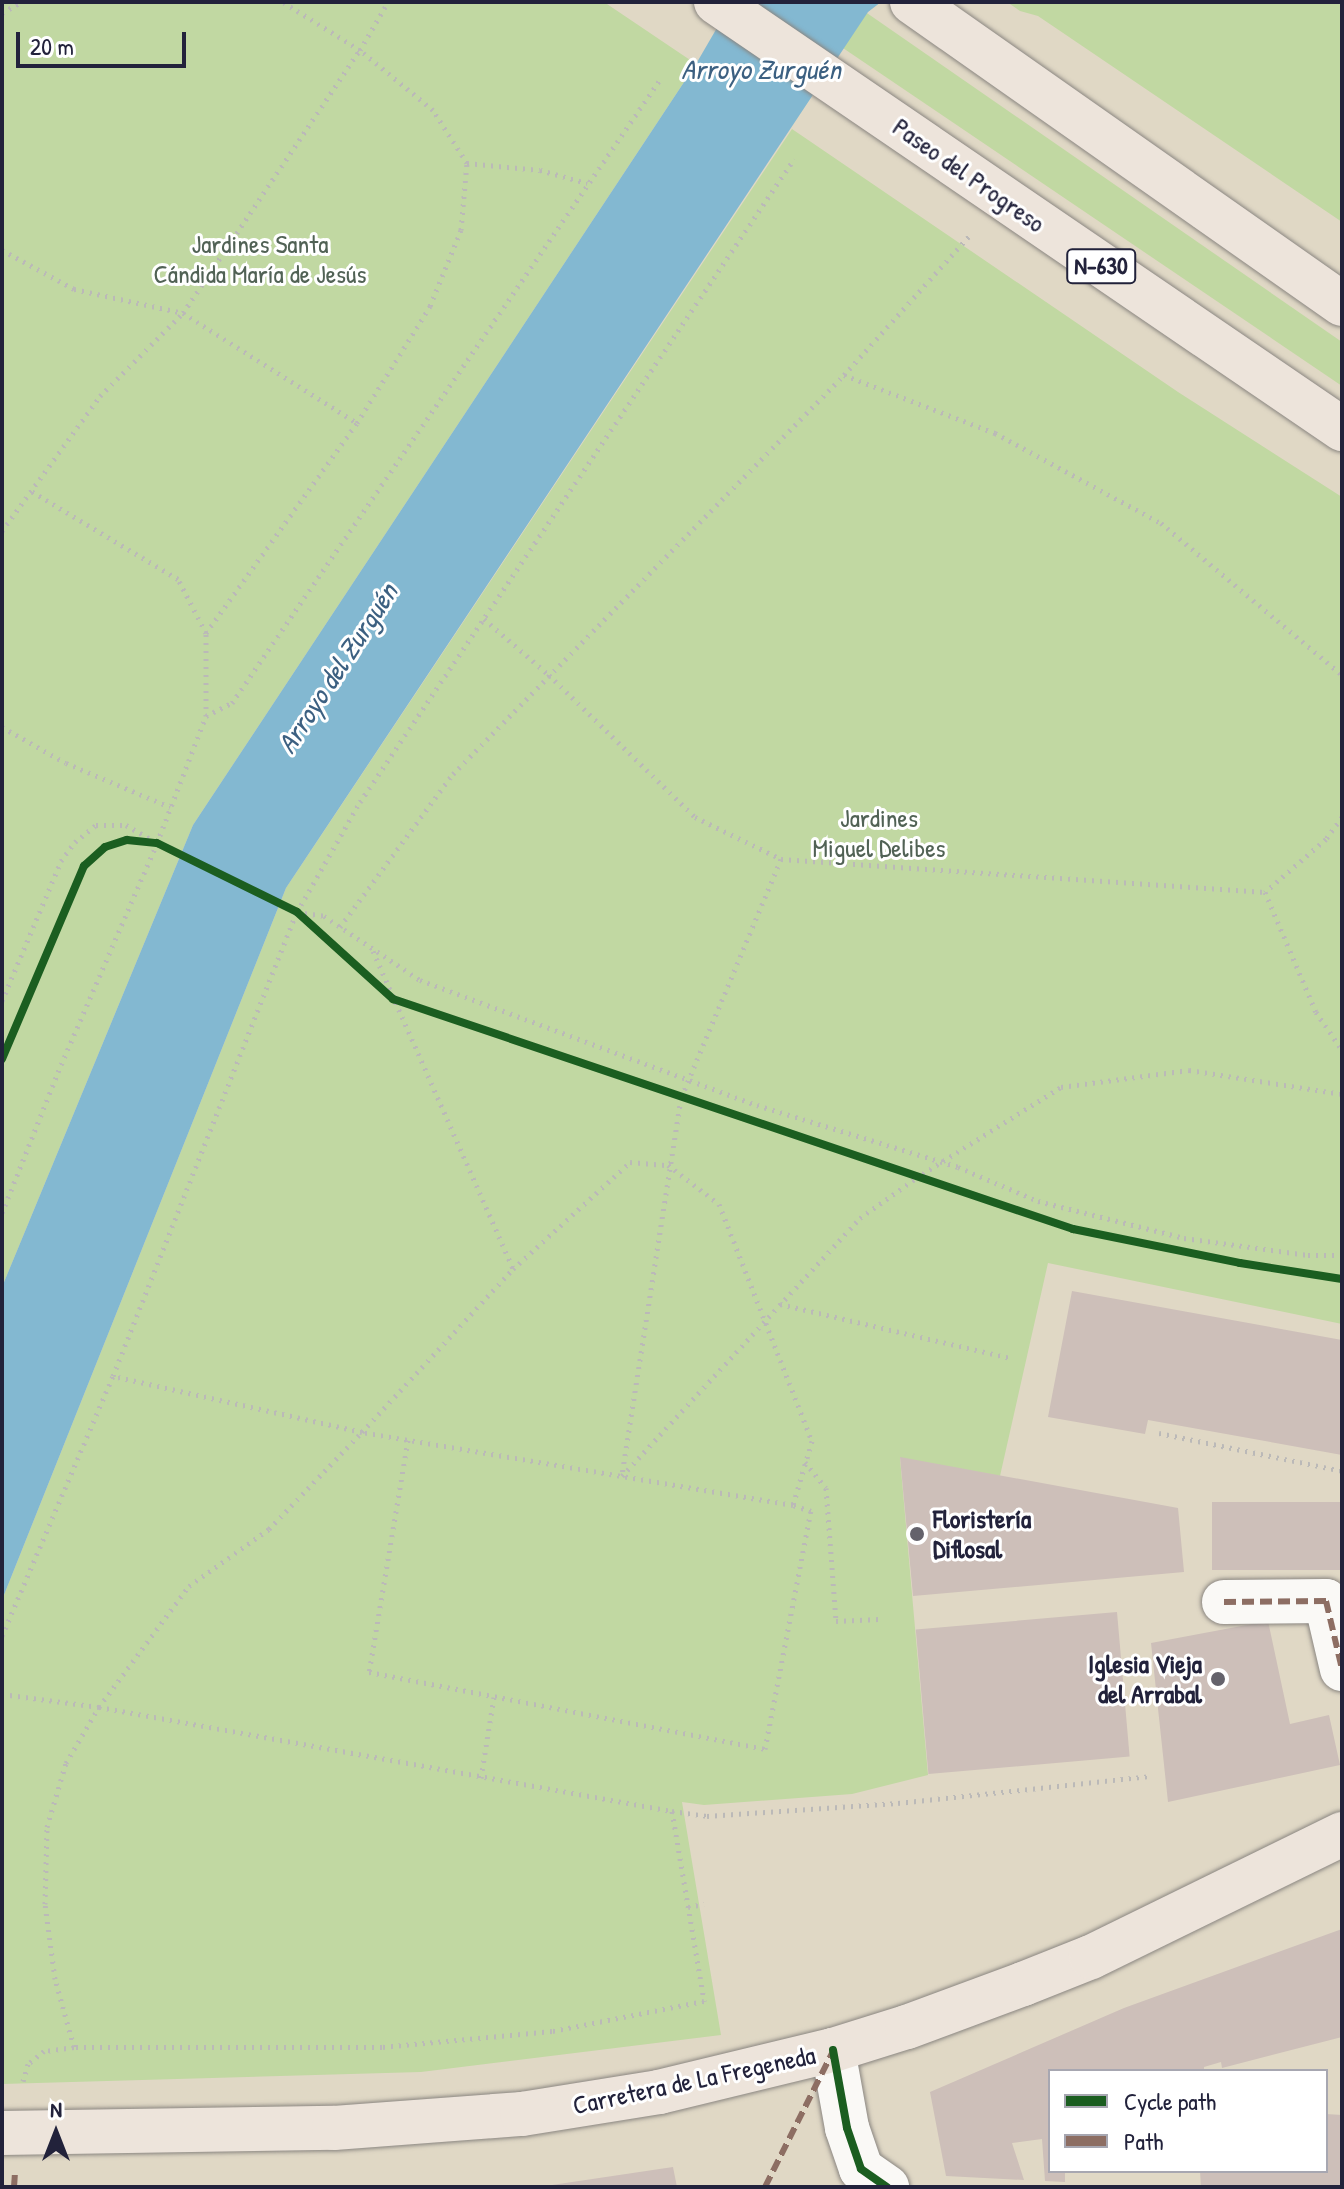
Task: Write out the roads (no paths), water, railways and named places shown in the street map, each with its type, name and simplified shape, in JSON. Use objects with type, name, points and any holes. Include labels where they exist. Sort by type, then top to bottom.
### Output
[{"type":"main road","name":"Paseo del Progreso","points":[[716,2],[1342,429]]},
{"type":"main road","points":[[912,2],[1342,304]]},
{"type":"main road","name":"Carretera de La Fregeneda","points":[[2,2133],[334,2128],[522,2114],[659,2092],[833,2050],[907,2027],[1091,1957],[1342,1834]]},
{"type":"street","points":[[1224,1602],[1326,1601],[1342,1669]]},
{"type":"street","points":[[833,2050],[847,2128],[865,2181]]},
{"type":"water","name":"Arroyo Zurguén","points":[[732,2],[881,2],[868,12],[286,888],[2,1600],[2,1287],[193,825],[696,64]]},
{"type":"place","name":"Floristería Diflosal","points":[[917,1534]]},
{"type":"place","name":"Iglesia Vieja del Arrabal","points":[[1218,1679]]},
{"type":"park label","name":"Jardines Santa Cándida María de Jesús","points":[[260,259]]},
{"type":"park label","name":"Jardines Miguel Delibes","points":[[879,833]]},
{"type":"water label","name":"Arroyo del Zurguén","points":[[337,668]]}]
